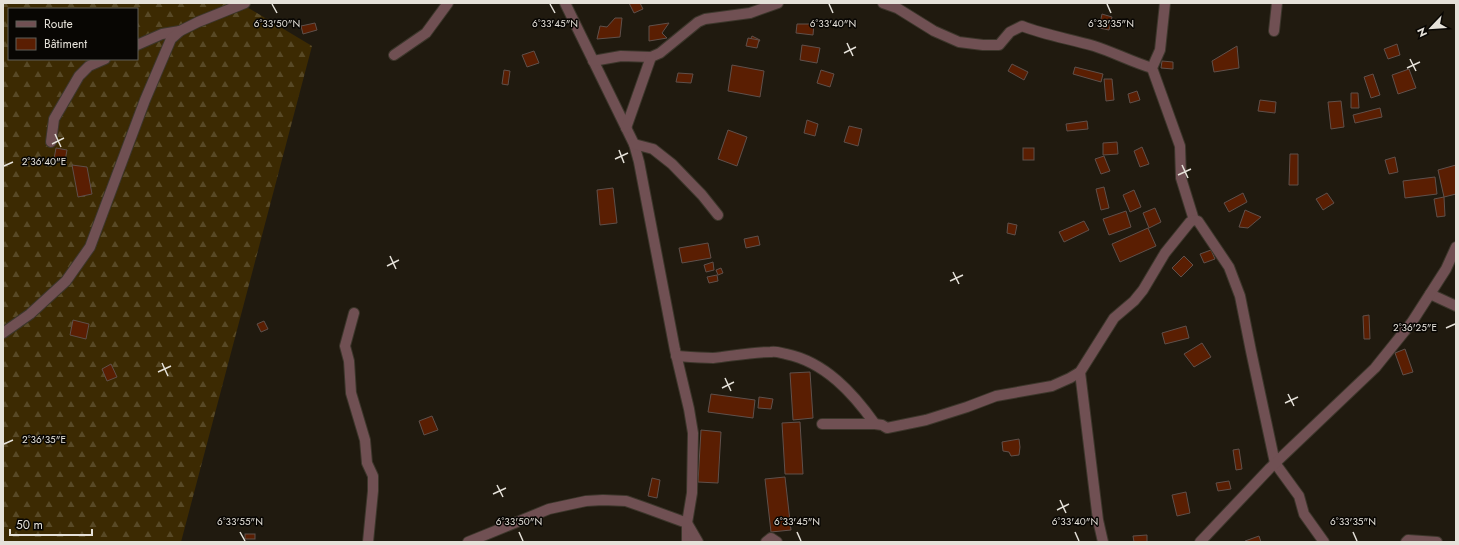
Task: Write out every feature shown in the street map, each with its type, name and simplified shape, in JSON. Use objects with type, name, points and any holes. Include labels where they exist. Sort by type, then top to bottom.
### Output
[{"type":"street","points":[[3,333],[30,314],[66,280],[90,247],[145,100],[171,39],[180,31],[198,22],[245,3]]},
{"type":"street","points":[[394,55],[426,33],[448,3]]},
{"type":"street","points":[[565,3],[634,144],[639,162],[676,356],[690,410],[694,433],[692,493],[687,523],[687,542]]},
{"type":"street","points":[[593,61],[621,56],[651,57],[660,53],[698,22],[705,19],[750,13],[778,3]]},
{"type":"street","points":[[883,3],[897,8],[934,31],[960,42],[983,45],[1000,45],[1010,32],[1022,26],[1034,31],[1096,47],[1152,68]]},
{"type":"street","points":[[1164,3],[1160,50],[1152,68],[1180,146],[1181,178],[1194,220],[1198,222],[1229,267],[1240,296],[1275,463],[1299,496],[1304,514],[1324,542]]},
{"type":"street","points":[[1274,31],[1278,3]]},
{"type":"street","points":[[138,44],[162,34],[180,31]]},
{"type":"street","points":[[626,128],[651,57]]},
{"type":"street","points":[[51,142],[54,119],[80,76],[89,66],[103,60]]},
{"type":"street","points":[[634,144],[653,149],[672,164],[702,195],[718,215]]},
{"type":"street","points":[[822,424],[875,424],[882,425],[887,428],[926,420],[996,396],[1052,386],[1070,378],[1080,372],[1114,318],[1134,301],[1143,290],[1165,253],[1190,222],[1194,220]]},
{"type":"street","points":[[1200,542],[1275,463],[1375,368],[1412,322],[1446,269],[1456,248]]},
{"type":"street","points":[[1430,294],[1456,306]]},
{"type":"street","points":[[354,313],[345,346],[349,361],[351,393],[365,440],[367,463],[373,476],[368,542]]},
{"type":"street","points":[[676,356],[714,358],[773,351],[793,355],[810,361],[849,391],[875,424]]},
{"type":"street","points":[[1080,372],[1098,520],[1103,542]]},
{"type":"street","points":[[468,542],[549,509],[586,501],[626,502],[687,523],[698,542]]},
{"type":"street","points":[[766,542],[771,538],[777,542]]},
{"type":"street","points":[[1406,542],[1408,540],[1436,542]]},
{"type":"green space","points":[[3,3],[240,3],[312,46],[181,542],[3,542]]},
{"type":"building","points":[[629,3],[640,3],[643,9],[634,13]]},
{"type":"building","points":[[1102,14],[1112,17],[1109,30],[1099,28]]},
{"type":"building","points":[[615,18],[622,18],[620,37],[597,39],[600,26],[607,27]]},
{"type":"building","points":[[315,23],[317,30],[303,34],[301,26]]},
{"type":"building","points":[[669,23],[662,33],[667,38],[649,41],[649,26]]},
{"type":"building","points":[[797,24],[814,24],[813,35],[796,33]]},
{"type":"building","points":[[752,36],[760,40],[756,46],[748,45]]},
{"type":"building","points":[[748,38],[759,40],[757,48],[746,46]]},
{"type":"building","points":[[1397,44],[1400,55],[1388,59],[1384,49]]},
{"type":"building","points":[[802,45],[820,48],[817,63],[800,60]]},
{"type":"building","points":[[1237,46],[1239,68],[1214,72],[1212,61]]},
{"type":"building","points":[[534,51],[539,63],[527,67],[522,55]]},
{"type":"building","points":[[1162,61],[1173,62],[1173,69],[1161,68]]},
{"type":"building","points":[[1012,64],[1028,72],[1024,80],[1008,71]]},
{"type":"building","points":[[732,65],[764,71],[760,97],[728,91]]},
{"type":"building","points":[[1075,67],[1103,74],[1101,82],[1073,74]]},
{"type":"building","points":[[1409,69],[1416,88],[1398,94],[1392,75]]},
{"type":"building","points":[[504,70],[510,71],[508,85],[502,84]]},
{"type":"building","points":[[821,70],[834,74],[830,87],[817,83]]},
{"type":"building","points":[[678,73],[693,74],[691,83],[676,82]]},
{"type":"building","points":[[1373,74],[1380,95],[1371,98],[1364,77]]},
{"type":"building","points":[[1104,79],[1112,79],[1114,100],[1106,101]]},
{"type":"building","points":[[1137,91],[1140,100],[1130,103],[1128,94]]},
{"type":"building","points":[[1351,93],[1358,93],[1359,108],[1351,108]]},
{"type":"building","points":[[1260,100],[1276,102],[1275,113],[1258,111]]},
{"type":"building","points":[[1341,101],[1344,127],[1331,129],[1328,102]]},
{"type":"building","points":[[1380,108],[1382,117],[1355,123],[1353,115]]},
{"type":"building","points":[[807,120],[818,124],[815,136],[804,133]]},
{"type":"building","points":[[1087,121],[1088,129],[1067,131],[1066,124]]},
{"type":"building","points":[[849,126],[862,129],[858,146],[844,142]]},
{"type":"building","points":[[728,130],[747,137],[737,166],[718,159]]},
{"type":"building","points":[[1117,142],[1118,154],[1103,155],[1103,143]]},
{"type":"building","points":[[1142,147],[1149,164],[1140,167],[1134,151]]},
{"type":"building","points":[[56,148],[67,150],[65,161],[54,159]]},
{"type":"building","points":[[1023,148],[1034,148],[1034,160],[1023,160]]},
{"type":"building","points":[[1290,154],[1298,154],[1298,185],[1289,185]]},
{"type":"building","points":[[1104,156],[1110,171],[1101,174],[1095,159]]},
{"type":"building","points":[[1395,157],[1398,172],[1389,174],[1385,160]]},
{"type":"building","points":[[72,165],[87,167],[92,194],[78,197]]},
{"type":"building","points":[[1456,165],[1456,194],[1444,197],[1438,170]]},
{"type":"building","points":[[1435,177],[1437,194],[1405,198],[1403,181]]},
{"type":"building","points":[[1104,187],[1109,208],[1101,210],[1096,189]]},
{"type":"building","points":[[613,188],[617,223],[600,225],[597,190]]},
{"type":"building","points":[[1134,190],[1141,207],[1130,212],[1123,195]]},
{"type":"building","points":[[1243,193],[1247,202],[1229,212],[1224,203]]},
{"type":"building","points":[[1327,193],[1334,203],[1323,210],[1316,199]]},
{"type":"building","points":[[1444,197],[1445,216],[1437,217],[1434,199]]},
{"type":"building","points":[[1155,208],[1161,222],[1149,228],[1143,213]]},
{"type":"building","points":[[1245,210],[1261,217],[1248,228],[1239,227]]},
{"type":"building","points":[[1126,211],[1131,227],[1109,235],[1103,219]]},
{"type":"building","points":[[1084,221],[1089,230],[1064,242],[1059,232]]},
{"type":"building","points":[[1008,223],[1017,225],[1015,235],[1007,233]]},
{"type":"building","points":[[1148,228],[1156,246],[1120,262],[1112,244]]},
{"type":"building","points":[[758,236],[760,245],[746,248],[744,239]]},
{"type":"building","points":[[708,243],[711,258],[682,263],[679,248]]},
{"type":"building","points":[[1211,250],[1215,259],[1204,263],[1200,254]]},
{"type":"building","points":[[1184,256],[1193,265],[1181,277],[1172,268]]},
{"type":"building","points":[[713,262],[714,270],[706,272],[704,265]]},
{"type":"building","points":[[721,268],[723,273],[718,275],[716,270]]},
{"type":"building","points":[[717,275],[718,281],[709,283],[707,277]]},
{"type":"building","points":[[1369,315],[1370,339],[1364,339],[1363,316]]},
{"type":"building","points":[[73,320],[89,324],[86,339],[70,335]]},
{"type":"building","points":[[264,321],[268,329],[261,332],[257,324]]},
{"type":"building","points":[[1186,326],[1189,338],[1165,344],[1162,333]]},
{"type":"building","points":[[1202,343],[1211,357],[1194,367],[1184,354]]},
{"type":"building","points":[[1405,349],[1413,372],[1403,375],[1395,353]]},
{"type":"building","points":[[111,364],[117,377],[107,381],[102,369]]},
{"type":"building","points":[[810,372],[813,418],[793,420],[790,373]]},
{"type":"building","points":[[711,394],[755,400],[753,418],[708,412]]},
{"type":"building","points":[[759,397],[773,399],[771,409],[758,408]]},
{"type":"building","points":[[432,416],[438,430],[424,435],[419,421]]},
{"type":"building","points":[[800,422],[803,474],[785,474],[782,423]]},
{"type":"building","points":[[701,430],[721,432],[718,483],[698,482]]},
{"type":"building","points":[[1019,439],[1019,455],[1011,456],[1009,452],[1003,451],[1002,442]]},
{"type":"building","points":[[1239,449],[1242,469],[1236,470],[1233,450]]},
{"type":"building","points":[[785,477],[791,530],[771,532],[765,479]]},
{"type":"building","points":[[652,478],[660,480],[657,498],[648,496]]},
{"type":"building","points":[[1229,481],[1231,489],[1218,491],[1216,483]]},
{"type":"building","points":[[1186,492],[1190,513],[1177,516],[1172,495]]},
{"type":"building","points":[[245,534],[255,534],[255,539],[245,539]]},
{"type":"building","points":[[1147,535],[1147,542],[1134,542],[1133,536]]},
{"type":"building","points":[[1259,536],[1261,542],[1245,542],[1245,541]]}]
